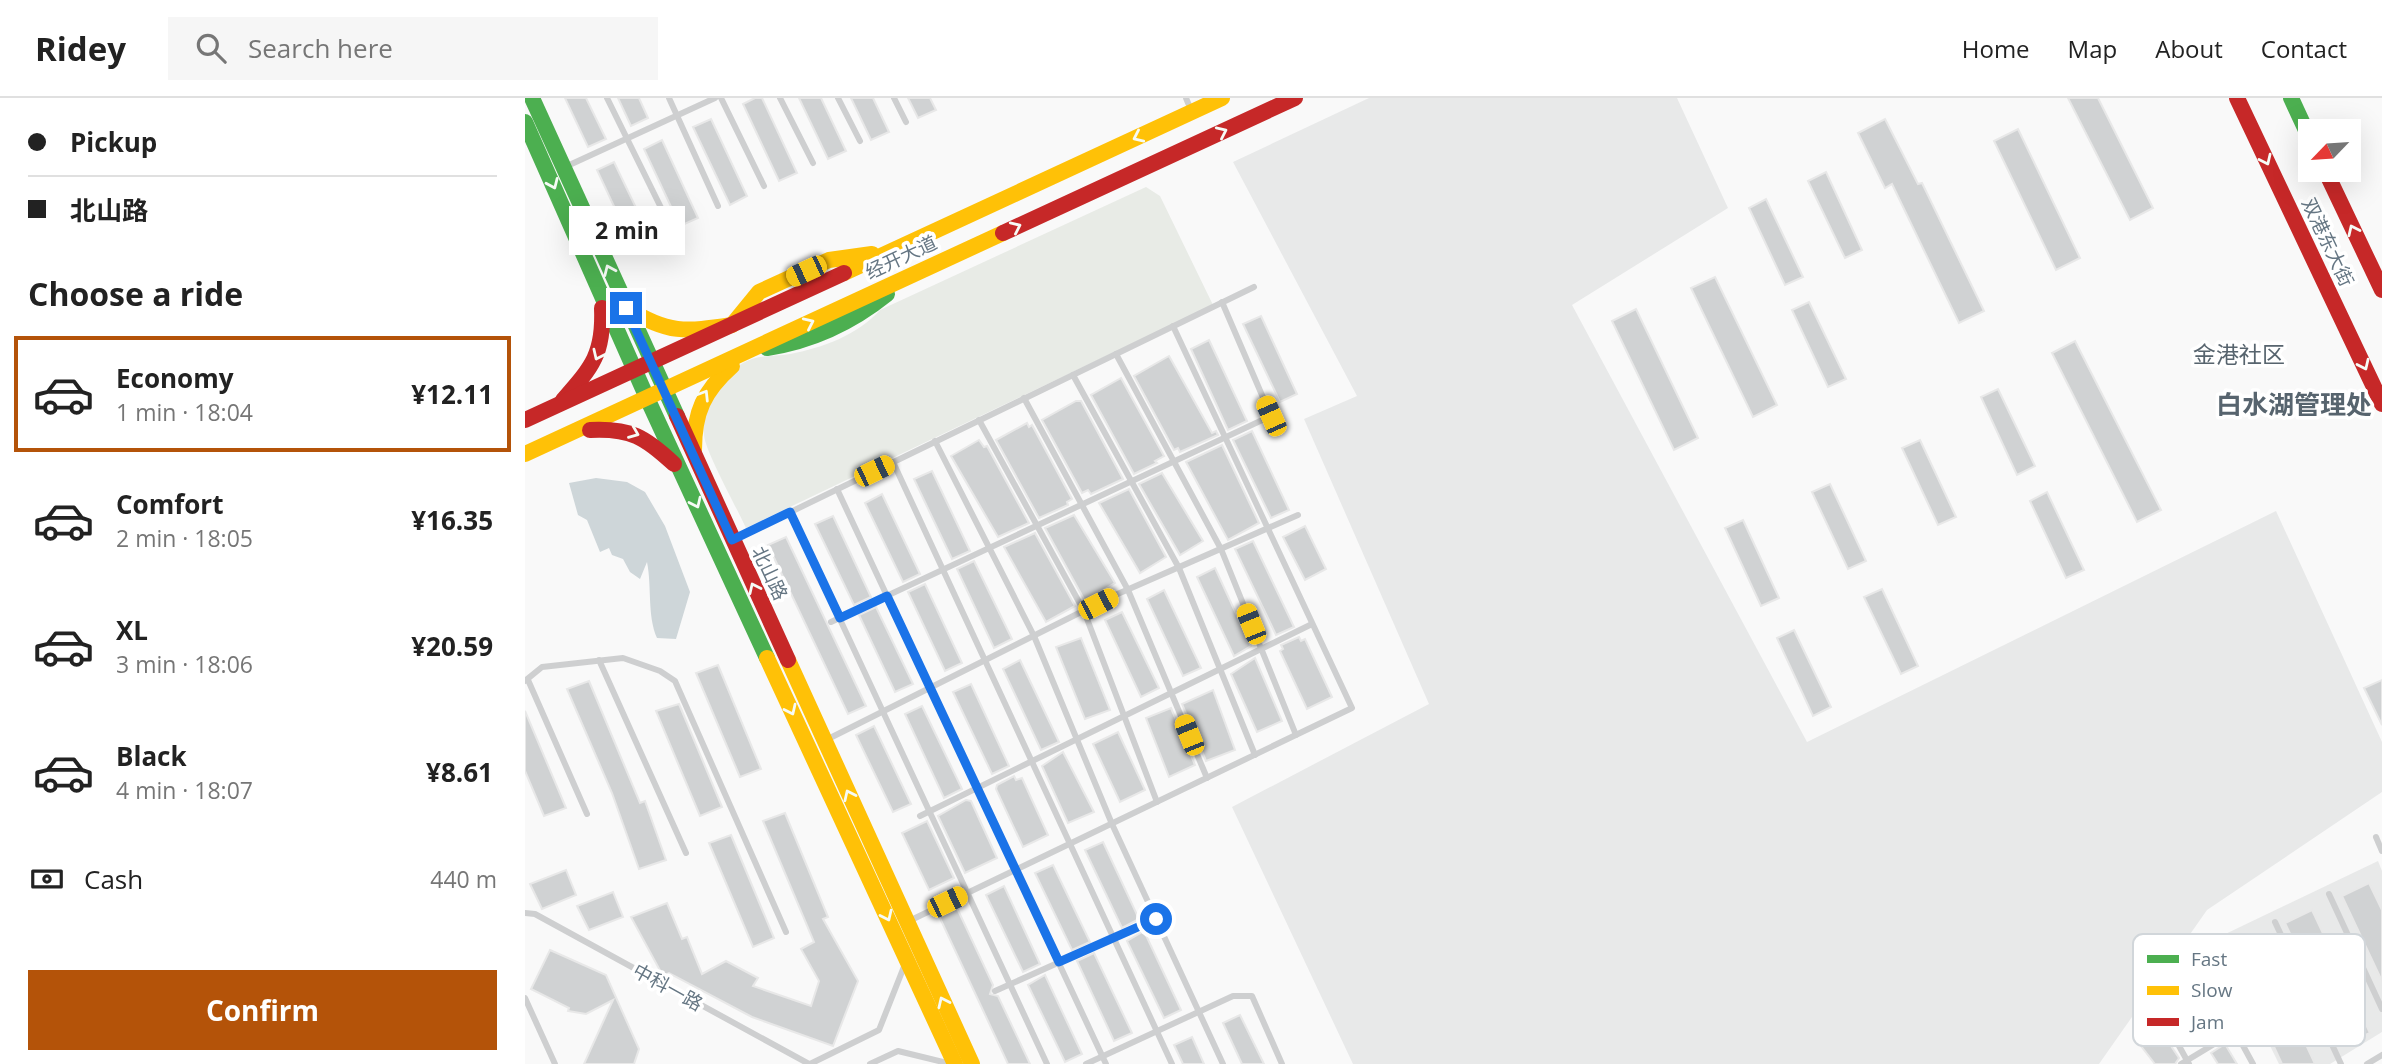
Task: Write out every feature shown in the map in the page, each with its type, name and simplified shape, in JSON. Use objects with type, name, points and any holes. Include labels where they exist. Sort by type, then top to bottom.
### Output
[{"type":"main road","name":"北山路","points":[[532,98],[650,363],[972,1064]]},
{"type":"main road","name":"经开大道","points":[[525,420],[895,250],[1189,105],[1222,98]]},
{"type":"main road","name":"经开大道","points":[[525,454],[1294,98]]},
{"type":"main road","name":"双港东大街","points":[[2237,98],[2382,404]]},
{"type":"main road","points":[[2291,98],[2301,119]]},
{"type":"main road","name":"北山路","points":[[525,122],[647,398],[953,1064]]},
{"type":"main road","name":"双港东大街","points":[[2331,182],[2382,290]]},
{"type":"main road","points":[[560,405],[597,361],[604,340],[601,293]]},
{"type":"main road","points":[[626,308],[654,327],[679,332],[732,325]]},
{"type":"main road","points":[[694,458],[694,424],[699,399],[709,386],[752,349]]},
{"type":"main road","points":[[575,431],[619,427],[643,436],[680,470]]},
{"type":"lane","points":[[607,98],[671,228]]},
{"type":"lane","points":[[669,98],[719,206]]},
{"type":"lane","points":[[564,168],[715,98]]},
{"type":"lane","points":[[721,98],[764,186]]},
{"type":"lane","points":[[780,98],[813,163]]},
{"type":"lane","points":[[838,98],[860,141]]},
{"type":"lane","points":[[894,98],[906,122]]},
{"type":"lane","points":[[732,540],[1254,287]]},
{"type":"lane","points":[[831,622],[1271,416],[1222,302]]},
{"type":"lane","points":[[907,922],[1352,708],[1173,326]]},
{"type":"lane","points":[[1116,354],[1221,549],[1296,735]]},
{"type":"lane","points":[[1073,375],[1178,568],[1255,755]]},
{"type":"lane","points":[[1024,398],[1128,590],[1207,778]]},
{"type":"lane","points":[[979,420],[1084,611],[1157,802]]},
{"type":"lane","points":[[935,441],[1034,636],[1112,824],[1223,1064]]},
{"type":"lane","points":[[893,462],[1172,1064]]},
{"type":"lane","points":[[837,489],[1106,1064]]},
{"type":"lane","points":[[790,512],[1047,1064]]},
{"type":"lane","points":[[824,741],[1128,590],[1298,516]]},
{"type":"lane","points":[[920,816],[1312,624]]},
{"type":"lane","points":[[587,814],[526,680],[542,667],[624,658],[660,671],[675,681],[786,932]]},
{"type":"lane","points":[[599,660],[686,853]]},
{"type":"lane","points":[[2376,837],[2382,851]]},
{"type":"lane","points":[[2329,894],[2347,934]]},
{"type":"lane","name":"中科一路","points":[[525,913],[535,914],[809,1064],[879,1030],[907,959]]},
{"type":"lane","points":[[995,991],[1156,919]]},
{"type":"lane","points":[[2276,922],[2281,934]]},
{"type":"lane","points":[[2365,972],[2382,1009]]},
{"type":"lane","points":[[1086,1064],[1233,996],[1252,996],[1282,1064]]},
{"type":"lane","points":[[525,998],[555,1064]]},
{"type":"lane","points":[[2178,1046],[2186,1063],[2212,1046]]},
{"type":"lane","points":[[2242,1046],[2253,1064]]},
{"type":"lane","points":[[2333,1046],[2341,1064]]},
{"type":"lane","points":[[870,1064],[898,1051],[953,1064]]},
{"type":"lane","points":[[2367,1064],[2382,1055]]},
{"type":"shaded area","points":[[1369,98],[1677,98],[1728,208],[1572,305],[1807,742],[2276,511],[2382,742],[2382,792],[2207,910],[2190,934],[2133,934],[2133,1016],[2099,1064],[1353,1064],[1232,807],[1429,704],[1304,419],[1357,396],[1233,162]]},
{"type":"shaded area","points":[[1146,187],[1160,196],[1213,305],[746,528],[716,467],[704,435],[709,404],[720,385],[735,369],[754,358],[802,351],[839,339],[861,327],[880,310]]},
{"type":"shaded area","points":[[596,478],[627,482],[645,492],[665,526],[690,592],[676,639],[657,638],[652,620],[647,562],[640,579],[630,572],[623,559],[612,555],[609,548],[600,552],[587,520],[578,515],[569,483]]},
{"type":"shaded area","points":[[2378,861],[2382,871],[2382,1032],[2365,1042],[2365,934],[2225,934]]},
{"type":"shaded area","points":[[2270,1046],[2359,1046],[2330,1064],[2279,1064]]},
{"type":"building","points":[[565,98],[586,98],[606,139],[588,147]]},
{"type":"building","points":[[618,98],[639,98],[648,118],[631,126]]},
{"type":"building","points":[[755,98],[762,98],[797,173],[779,181],[743,104]]},
{"type":"building","points":[[799,98],[821,98],[846,151],[828,159]]},
{"type":"building","points":[[851,98],[873,98],[889,132],[871,140]]},
{"type":"building","points":[[908,98],[930,98],[936,110],[918,118]]},
{"type":"building","points":[[2068,98],[2098,98],[2153,208],[2130,220]]},
{"type":"building","points":[[711,119],[747,196],[730,205],[693,127]]},
{"type":"building","points":[[1885,119],[1918,184],[1922,183],[1984,311],[1959,323],[1892,184],[1885,188],[1858,133]]},
{"type":"building","points":[[2018,129],[2080,258],[2056,270],[1994,141]]},
{"type":"building","points":[[662,140],[698,218],[680,226],[644,149]]},
{"type":"building","points":[[614,162],[651,239],[633,247],[597,170]]},
{"type":"building","points":[[1826,172],[1862,250],[1845,258],[1808,181]]},
{"type":"building","points":[[1766,199],[1803,277],[1785,285],[1749,208]]},
{"type":"building","points":[[1715,277],[1777,405],[1753,417],[1691,288]]},
{"type":"building","points":[[1809,302],[1846,379],[1828,387],[1792,310]]},
{"type":"building","points":[[1636,309],[1698,438],[1674,450],[1612,321]]},
{"type":"building","points":[[1261,316],[1297,394],[1280,402],[1243,324]]},
{"type":"building","points":[[1209,340],[1247,421],[1228,430],[1191,349]]},
{"type":"building","points":[[2075,341],[2161,510],[2137,522],[2052,353]]},
{"type":"building","points":[[1169,356],[1212,433],[1216,431],[1218,435],[1180,452],[1178,448],[1174,450],[1134,376]]},
{"type":"building","points":[[1121,378],[1164,456],[1155,461],[1157,463],[1134,474],[1091,395]]},
{"type":"building","points":[[1998,389],[2035,466],[2017,475],[1981,397]]},
{"type":"building","points":[[1076,401],[1081,401],[1123,479],[1091,494],[1088,490],[1082,493],[1042,420]]},
{"type":"building","points":[[1027,423],[1029,427],[1032,425],[1072,499],[1067,502],[1068,505],[1039,518],[996,440]]},
{"type":"building","points":[[1252,431],[1289,510],[1271,518],[1233,440]]},
{"type":"building","points":[[979,440],[984,447],[987,446],[1029,523],[998,537],[951,456]]},
{"type":"building","points":[[1920,440],[1956,517],[1938,525],[1902,448]]},
{"type":"building","points":[[1222,445],[1259,523],[1228,540],[1186,462]]},
{"type":"building","points":[[932,471],[970,551],[952,559],[914,479]]},
{"type":"building","points":[[1162,473],[1203,541],[1180,555],[1139,484]]},
{"type":"building","points":[[1830,484],[1866,561],[1848,569],[1812,492]]},
{"type":"building","points":[[1129,489],[1166,557],[1140,573],[1099,503]]},
{"type":"building","points":[[2047,492],[2084,570],[2066,578],[2030,501]]},
{"type":"building","points":[[882,494],[920,574],[903,582],[865,503]]},
{"type":"building","points":[[1074,515],[1115,583],[1085,601],[1045,528]]},
{"type":"building","points":[[833,516],[871,597],[854,605],[815,524]]},
{"type":"building","points":[[1743,520],[1779,598],[1761,606],[1725,528]]},
{"type":"building","points":[[1305,526],[1326,569],[1305,580],[1283,537]]},
{"type":"building","points":[[1035,533],[1075,606],[1046,622],[1004,547]]},
{"type":"building","points":[[786,537],[866,706],[848,714],[768,545]]},
{"type":"building","points":[[1253,541],[1294,627],[1276,635],[1235,549]]},
{"type":"building","points":[[974,561],[1012,639],[994,648],[957,569]]},
{"type":"building","points":[[1215,568],[1251,646],[1234,656],[1197,577]]},
{"type":"building","points":[[925,584],[962,663],[945,671],[908,592]]},
{"type":"building","points":[[1882,589],[1918,666],[1901,674],[1864,597]]},
{"type":"building","points":[[1164,590],[1201,668],[1183,676],[1147,599]]},
{"type":"building","points":[[876,607],[913,684],[895,692],[859,615]]},
{"type":"building","points":[[1122,612],[1159,688],[1141,697],[1105,620]]},
{"type":"building","points":[[1794,630],[1831,707],[1813,716],[1777,638]]},
{"type":"building","points":[[1299,637],[1301,641],[1305,639],[1332,697],[1307,709],[1280,651],[1283,649],[1281,645]]},
{"type":"building","points":[[1081,638],[1110,710],[1085,719],[1056,647]]},
{"type":"building","points":[[1255,658],[1282,721],[1257,732],[1231,674]]},
{"type":"building","points":[[1020,660],[1059,742],[1041,750],[1003,669]]},
{"type":"building","points":[[718,665],[761,769],[740,777],[696,673]]},
{"type":"building","points":[[2382,680],[2382,725],[2364,688]]},
{"type":"building","points":[[589,681],[640,803],[645,801],[666,860],[639,869],[612,793],[567,689]]},
{"type":"building","points":[[971,684],[1009,766],[992,774],[953,692]]},
{"type":"building","points":[[1213,690],[1235,750],[1206,761],[1182,704]]},
{"type":"building","points":[[679,704],[722,807],[700,816],[656,711]]},
{"type":"building","points":[[922,706],[962,789],[944,798],[905,714]]},
{"type":"building","points":[[1171,708],[1195,765],[1169,777],[1146,718]]},
{"type":"building","points":[[525,711],[566,808],[544,816],[525,771]]},
{"type":"building","points":[[874,726],[911,804],[893,812],[856,735]]},
{"type":"building","points":[[1118,732],[1145,790],[1120,802],[1093,744]]},
{"type":"building","points":[[1063,752],[1094,812],[1068,823],[1042,766]]},
{"type":"building","points":[[1014,776],[1016,780],[1022,778],[1048,835],[1023,847],[996,789],[997,785]]},
{"type":"building","points":[[966,800],[971,801],[997,858],[965,873],[938,816]]},
{"type":"building","points":[[785,813],[828,917],[823,919],[858,981],[833,1046],[752,1017],[669,973],[663,976],[631,917],[667,903],[682,939],[687,937],[702,974],[726,961],[758,978],[753,986],[811,1006],[819,981],[801,949],[814,942],[763,821]]},
{"type":"building","points":[[927,821],[954,878],[929,890],[902,833]]},
{"type":"building","points":[[731,835],[774,938],[753,947],[709,843]]},
{"type":"building","points":[[1103,842],[1139,919],[1122,928],[1085,850]]},
{"type":"building","points":[[1053,865],[1090,942],[1072,950],[1035,873]]},
{"type":"building","points":[[566,870],[576,895],[542,909],[530,884]]},
{"type":"building","points":[[2369,883],[2382,910],[2382,981],[2365,945],[2365,934],[2360,934],[2342,896]]},
{"type":"building","points":[[1004,886],[1040,964],[1023,972],[986,895]]},
{"type":"building","points":[[613,892],[623,917],[589,930],[577,906]]},
{"type":"building","points":[[957,908],[993,985],[990,994],[998,996],[1030,1064],[1008,1064],[939,916]]},
{"type":"building","points":[[2312,910],[2323,934],[2290,934],[2285,923]]},
{"type":"building","points":[[1144,931],[1181,1010],[1164,1018],[1127,941]]},
{"type":"building","points":[[550,950],[606,975],[639,1049],[634,1064],[584,1064],[613,1000],[586,1014],[568,1011],[569,1008],[531,989]]},
{"type":"building","points":[[1094,953],[1132,1033],[1114,1041],[1077,961]]},
{"type":"building","points":[[1045,975],[1082,1054],[1065,1062],[1028,985]]},
{"type":"building","points":[[1240,1015],[1264,1064],[1242,1064],[1223,1023]]},
{"type":"building","points":[[2365,1022],[2370,1033],[2365,1035]]},
{"type":"building","points":[[1192,1037],[1204,1064],[1183,1064],[1174,1045]]},
{"type":"building","points":[[2141,1046],[2171,1046],[2179,1058],[2175,1064],[2155,1064]]},
{"type":"building","points":[[2226,1046],[2237,1064],[2218,1064],[2211,1053]]},
{"type":"building","points":[[2274,1046],[2307,1046],[2315,1064],[2282,1064]]},
{"type":"traffic: fast","points":[[532,98],[677,416]]},
{"type":"traffic: fast","points":[[2291,98],[2301,119]]},
{"type":"traffic: fast","points":[[525,122],[647,398],[767,658]]},
{"type":"traffic: fast","points":[[767,348],[800,341],[831,329],[860,314],[887,294]]},
{"type":"traffic: slow","points":[[844,273],[1222,98]]},
{"type":"traffic: slow","points":[[525,454],[1003,233]]},
{"type":"traffic: slow","points":[[627,308],[654,323],[677,329],[732,325],[759,292],[829,260],[872,254]]},
{"type":"traffic: slow","points":[[694,450],[696,424],[703,403],[714,384],[732,366]]},
{"type":"traffic: slow","points":[[767,658],[955,1064]]},
{"type":"traffic: slow","points":[[788,660],[972,1064]]},
{"type":"traffic: jam","points":[[1003,233],[1295,98]]},
{"type":"traffic: jam","points":[[2237,98],[2382,404]]},
{"type":"traffic: jam","points":[[2331,182],[2382,290]]},
{"type":"traffic: jam","points":[[525,420],[844,273]]},
{"type":"traffic: jam","points":[[563,400],[594,359],[601,337],[602,308]]},
{"type":"traffic: jam","points":[[677,416],[788,660]]},
{"type":"traffic: jam","points":[[590,430],[616,431],[636,436],[674,464]]},
{"type":"district","name":"金港社区","points":[[2239,355]]},
{"type":"district","name":"白水湖管理处","points":[[2294,405]]},
{"type":"route","points":[[626,308],[732,540],[790,512],[840,618],[887,596],[1059,962],[1156,919]]}]
